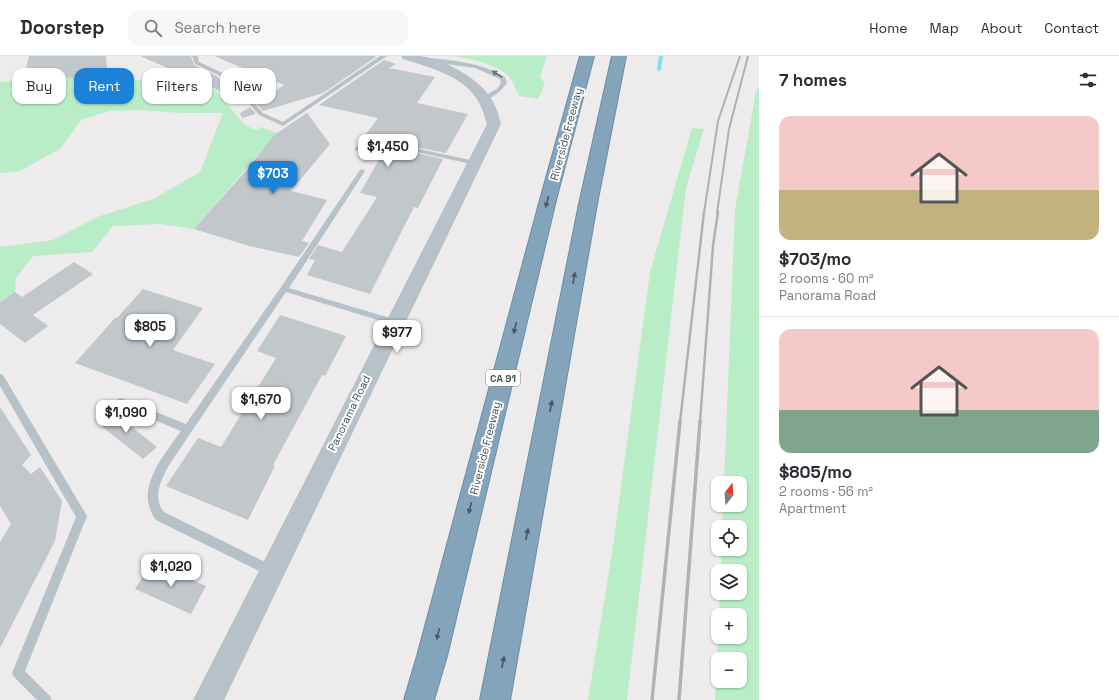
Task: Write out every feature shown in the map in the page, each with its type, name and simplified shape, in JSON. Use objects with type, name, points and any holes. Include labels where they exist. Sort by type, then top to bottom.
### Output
[{"type":"highway","name":"Riverside Freeway","points":[[419,700],[432,656],[548,196],[587,56]]},
{"type":"highway","points":[[495,700],[588,204],[619,56]]},
{"type":"street","name":"Panorama Road","points":[[208,700],[394,322],[494,124],[491,110],[484,98],[469,82],[450,70],[412,57]]},
{"type":"lane","points":[[195,56],[197,63],[231,79],[262,114],[283,124],[384,56]]},
{"type":"lane","points":[[419,151],[475,163]]},
{"type":"lane","points":[[271,571],[160,516],[155,511],[153,505],[155,484],[165,462],[284,289],[362,171]]},
{"type":"lane","points":[[284,289],[394,322]]},
{"type":"lane","points":[[0,378],[82,516],[18,673],[46,700]]},
{"type":"lane","points":[[121,402],[188,429]]},
{"type":"green space","points":[[453,56],[547,56],[540,77],[545,84],[538,99],[519,96],[511,79],[500,70],[484,63]]},
{"type":"green space","points":[[66,77],[74,78],[74,104],[134,104],[134,80],[142,80],[142,104],[212,104],[212,88],[220,96],[220,104],[227,104],[245,125],[256,130],[261,127],[277,133],[194,229],[161,224],[113,226],[92,252],[33,256],[16,278],[15,292],[0,302],[0,247],[53,240],[97,217],[153,199],[200,172],[223,113],[181,113],[140,110],[109,111],[81,120],[61,148],[20,171],[0,173],[0,82],[12,81],[12,104],[66,104]]},
{"type":"green space","points":[[759,87],[759,700],[715,700],[716,688],[747,688],[747,652],[717,652],[717,644],[747,644],[747,608],[719,608],[720,600],[747,600],[747,564],[721,564],[721,556],[747,556],[747,520],[722,520],[723,512],[747,512],[747,476],[724,476],[735,209],[756,92]]},
{"type":"green space","points":[[692,128],[704,129],[686,188],[627,700],[588,700],[612,553],[650,272]]},
{"type":"building","points":[[29,56],[106,56],[107,68],[74,68],[74,78],[66,78],[66,68],[26,68]]},
{"type":"building","points":[[140,56],[191,56],[194,65],[200,68],[167,68]]},
{"type":"building","points":[[214,56],[376,57],[323,93],[263,111],[257,104],[276,104],[276,90],[284,85],[276,82],[276,68],[243,68]]},
{"type":"building","points":[[384,60],[396,64],[389,68],[435,77],[417,103],[468,114],[446,153],[419,148],[416,150],[417,153],[443,159],[418,208],[414,207],[370,294],[307,275],[315,260],[309,259],[318,245],[342,252],[377,197],[360,193],[381,156],[354,150],[378,118],[319,105]]},
{"type":"building","points":[[212,74],[220,79],[220,91],[212,88]]},
{"type":"building","points":[[250,107],[256,114],[242,118],[240,113]]},
{"type":"building","points":[[307,113],[330,144],[291,191],[327,200],[302,241],[309,243],[299,257],[249,246],[194,229],[250,166],[274,135]]},
{"type":"building","points":[[74,262],[93,274],[33,315],[48,326],[25,343],[0,324],[0,302],[15,292],[22,297]]},
{"type":"building","points":[[143,289],[203,308],[173,350],[215,364],[187,404],[75,363]]},
{"type":"building","points":[[280,315],[346,336],[325,376],[322,375],[273,465],[275,466],[248,520],[166,486],[198,438],[221,447],[276,358],[257,351]]},
{"type":"building","points":[[0,407],[31,455],[22,465],[31,474],[40,467],[62,501],[55,541],[0,648],[0,542],[11,524],[0,506]]},
{"type":"building","points":[[109,409],[157,447],[143,459],[95,421]]},
{"type":"building","points":[[152,562],[206,586],[191,614],[135,589]]},
{"type":"waterway","points":[[659,70],[661,56]]},
{"type":"railway","points":[[704,213],[718,121],[740,56]]},
{"type":"railway","points":[[717,213],[729,129],[748,56]]},
{"type":"railway","points":[[680,422],[704,212]]},
{"type":"railway","points":[[700,422],[713,246],[718,212]]},
{"type":"railway","points":[[652,700],[680,421]]},
{"type":"railway","points":[[679,700],[700,421]]}]
